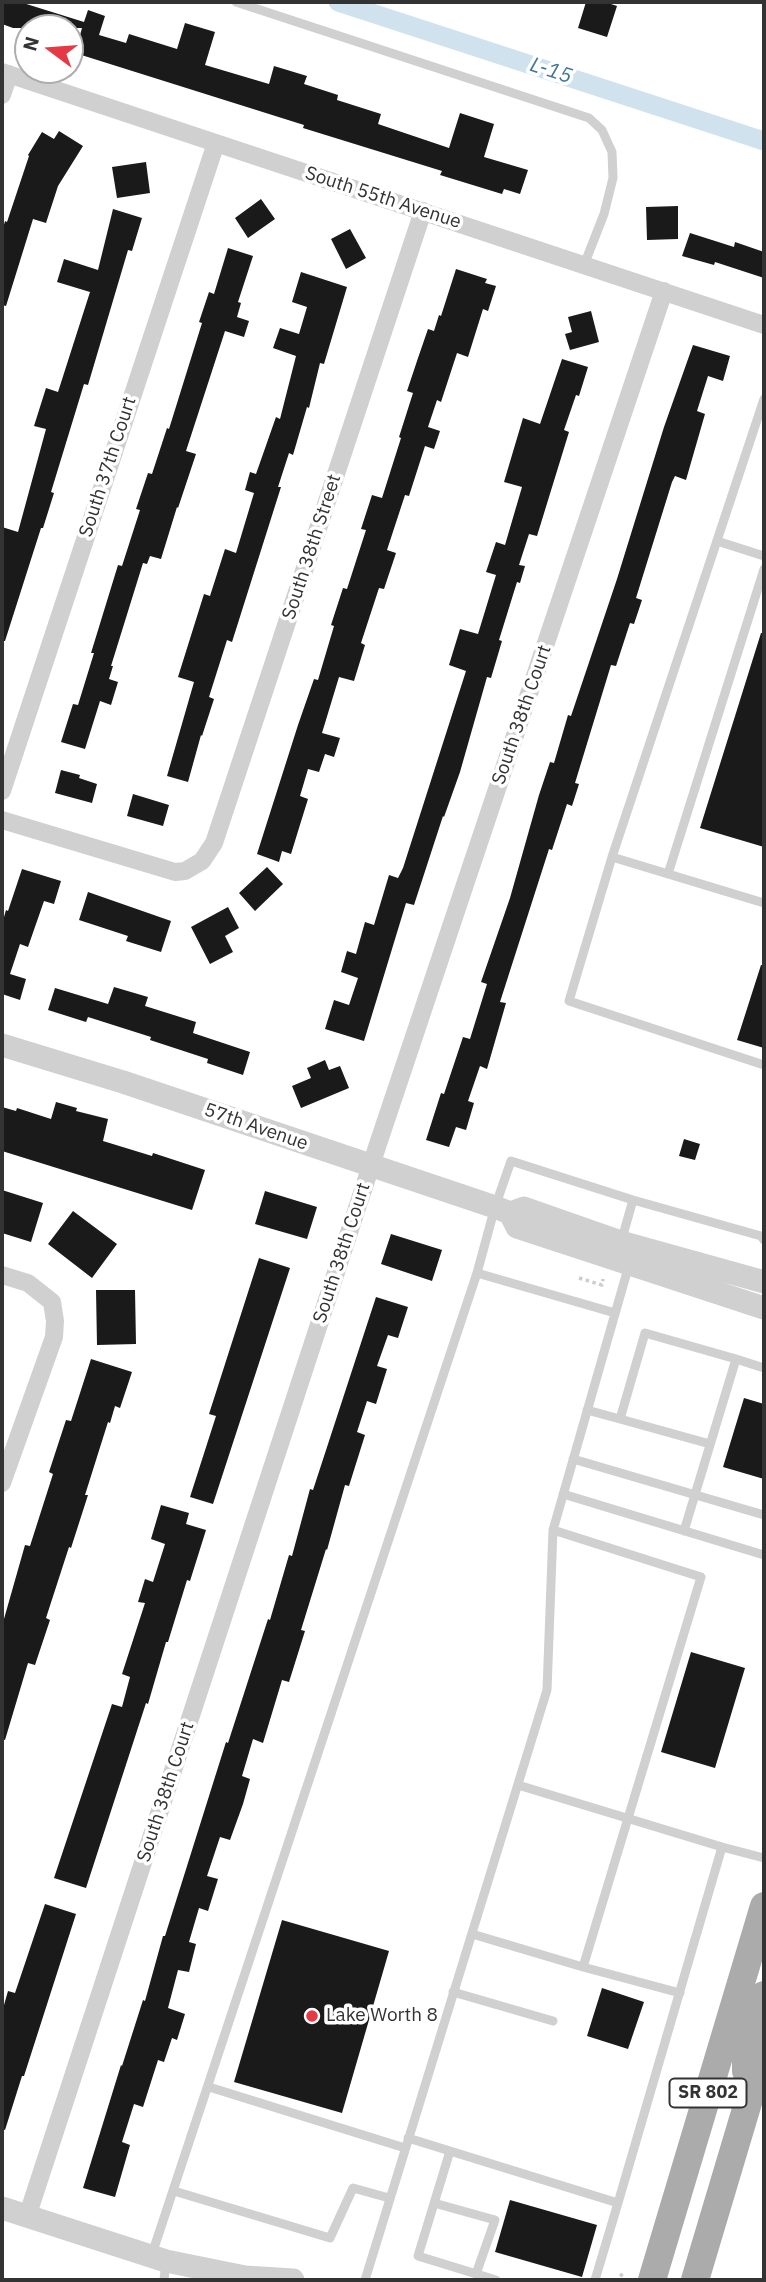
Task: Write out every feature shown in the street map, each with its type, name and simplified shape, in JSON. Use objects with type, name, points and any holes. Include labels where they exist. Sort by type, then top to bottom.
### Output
[{"type":"main road","name":"SR 802","points":[[652,2280],[764,1906]]},
{"type":"main road","points":[[746,2109],[746,2058],[764,1995]]},
{"type":"main road","name":"SR 802","points":[[695,2280],[764,2049]]},
{"type":"street","name":"South 55th Avenue","points":[[5,73],[764,324]]},
{"type":"street","points":[[2,95],[5,73]]},
{"type":"street","name":"South 37th Court","points":[[2,791],[216,143]]},
{"type":"street","name":"South 38th Street","points":[[2,820],[175,872],[185,871],[202,860],[214,843],[422,211]]},
{"type":"street","name":"South 38th Court","points":[[27,2217],[371,1166],[664,291]]},
{"type":"street","name":"57th Avenue","points":[[2,1045],[122,1082],[502,1210],[524,1208],[621,1241],[764,1282]]},
{"type":"street","name":"57th Avenue","points":[[502,1210],[517,1227],[764,1308]]},
{"type":"street","points":[[2,1275],[28,1283],[52,1302],[55,1321],[54,1337],[2,1483]]},
{"type":"street","points":[[2,2208],[160,2266],[293,2280]]},
{"type":"lane","points":[[236,2],[589,118],[602,130],[612,152],[613,178],[604,214],[584,265]]},
{"type":"lane","points":[[764,399],[612,857],[569,1001],[764,1065]]},
{"type":"lane","points":[[752,434],[764,439]]},
{"type":"lane","points":[[717,541],[764,556]]},
{"type":"lane","points":[[668,874],[764,569]]},
{"type":"lane","points":[[612,857],[764,903]]},
{"type":"lane","points":[[160,2266],[174,2191],[477,1273],[502,1210],[511,1161],[632,1200],[761,1236],[764,1240]]},
{"type":"lane","points":[[621,1241],[632,1200]]},
{"type":"lane","points":[[365,2280],[547,1690],[553,1530],[629,1265]]},
{"type":"lane","points":[[477,1273],[615,1313]]},
{"type":"lane","points":[[620,1419],[646,1333],[764,1368]]},
{"type":"lane","points":[[684,1531],[737,1359]]},
{"type":"lane","points":[[587,1410],[710,1444]]},
{"type":"lane","points":[[573,1459],[764,1515]]},
{"type":"lane","points":[[563,1494],[764,1555]]},
{"type":"lane","points":[[553,1530],[701,1577],[583,1967]]},
{"type":"lane","points":[[518,1785],[764,1858]]},
{"type":"lane","points":[[595,2280],[723,1847]]},
{"type":"lane","points":[[472,1934],[680,1993]]},
{"type":"lane","points":[[453,1992],[553,2021]]},
{"type":"lane","points":[[209,2087],[406,2143],[450,2151],[618,2203]]},
{"type":"lane","points":[[450,2151],[418,2256],[496,2280]]},
{"type":"lane","points":[[174,2191],[330,2238],[354,2188],[389,2198]]},
{"type":"lane","points":[[434,2203],[495,2220],[476,2274]]},
{"type":"path","points":[[579,1278],[601,1285],[603,1279]]},
{"type":"path","points":[[620,2274],[624,2280]]},
{"type":"building","points":[[2,2],[20,2],[58,14],[14,14],[14,28],[2,24]]},
{"type":"building","points":[[586,2],[605,2],[617,6],[607,37],[578,28]]},
{"type":"building","points":[[88,10],[105,16],[99,35],[126,43],[129,34],[177,49],[185,23],[215,32],[205,65],[269,84],[274,66],[307,76],[304,84],[338,95],[337,100],[381,114],[378,124],[449,148],[460,113],[494,124],[484,157],[528,170],[520,194],[504,189],[502,194],[440,175],[442,171],[303,128],[304,125],[84,56],[84,22]]},
{"type":"building","points":[[59,131],[83,146],[58,186],[46,223],[33,219],[6,306],[2,305],[2,232],[5,221],[7,222],[28,155],[42,132],[54,139]]},
{"type":"building","points":[[146,162],[150,193],[117,198],[112,167]]},
{"type":"building","points":[[261,199],[275,219],[248,238],[235,218]]},
{"type":"building","points":[[678,206],[678,239],[647,240],[646,207]]},
{"type":"building","points":[[113,209],[142,218],[132,251],[128,250],[88,385],[84,384],[51,492],[54,493],[43,528],[5,641],[2,641],[2,527],[18,532],[46,429],[34,426],[46,388],[58,392],[90,292],[57,282],[64,259],[98,270]]},
{"type":"building","points":[[350,229],[366,258],[346,269],[331,239]]},
{"type":"building","points":[[690,233],[734,247],[735,242],[764,252],[764,278],[715,262],[714,265],[682,256]]},
{"type":"building","points":[[228,248],[253,256],[238,302],[241,303],[237,317],[249,321],[244,337],[225,331],[186,451],[196,454],[161,559],[150,556],[147,564],[143,563],[111,666],[109,679],[118,682],[111,705],[100,701],[85,749],[61,742],[73,704],[78,705],[118,565],[122,566],[140,510],[136,509],[148,473],[152,474],[167,428],[169,429],[202,323],[199,322],[209,292],[214,294]]},
{"type":"building","points":[[456,269],[487,279],[485,283],[496,286],[488,311],[483,309],[468,357],[457,353],[441,402],[437,400],[428,427],[440,431],[434,449],[425,446],[409,496],[405,495],[387,550],[396,553],[384,589],[379,588],[361,643],[365,645],[354,681],[339,677],[322,733],[340,738],[334,757],[325,754],[319,772],[308,769],[300,796],[308,799],[291,854],[282,851],[279,862],[257,854],[314,679],[318,680],[334,626],[331,625],[343,588],[347,589],[366,530],[361,529],[372,495],[382,498],[413,393],[407,391],[418,358],[428,329],[434,331],[439,315],[441,316]]},
{"type":"building","points":[[301,272],[347,287],[324,364],[320,363],[309,408],[307,407],[293,455],[289,453],[278,487],[281,487],[232,642],[227,640],[209,697],[214,699],[188,782],[167,776],[194,682],[178,677],[204,594],[210,596],[225,549],[236,553],[254,493],[245,490],[250,472],[256,474],[276,417],[280,419],[296,356],[273,348],[280,328],[299,334],[307,307],[292,302]]},
{"type":"building","points":[[591,311],[599,342],[570,350],[565,334],[572,332],[568,317]]},
{"type":"building","points":[[693,345],[730,356],[723,381],[708,376],[697,411],[705,414],[686,480],[675,476],[672,482],[636,598],[642,600],[634,624],[630,623],[616,666],[611,665],[575,783],[579,784],[572,806],[567,804],[552,850],[549,849],[500,1002],[506,1003],[487,1069],[480,1066],[468,1101],[474,1103],[466,1130],[456,1127],[449,1147],[426,1140],[463,1037],[470,1039],[487,984],[481,982],[510,898],[539,795],[550,762],[554,763],[568,715],[571,716]]},
{"type":"building","points":[[562,359],[588,367],[564,430],[569,432],[537,536],[529,534],[519,565],[525,566],[520,583],[517,582],[499,640],[502,641],[491,678],[487,677],[460,772],[414,905],[406,903],[364,1041],[325,1029],[334,1000],[349,1005],[358,978],[341,972],[347,951],[356,954],[365,922],[374,925],[389,875],[398,878],[403,868],[466,671],[449,665],[460,629],[478,634],[496,575],[486,572],[496,542],[505,545],[522,487],[504,482],[523,418],[540,424]]},
{"type":"building","points":[[761,633],[764,633],[764,847],[700,828]]},
{"type":"building","points":[[61,770],[80,775],[79,778],[97,784],[92,803],[55,793]]},
{"type":"building","points":[[133,794],[169,805],[163,826],[127,816]]},
{"type":"building","points":[[267,867],[283,884],[255,911],[239,893]]},
{"type":"building","points":[[22,869],[61,881],[54,904],[44,901],[28,947],[20,944],[10,974],[26,979],[20,1000],[2,994],[2,924]]},
{"type":"building","points":[[88,892],[171,921],[161,952],[126,941],[128,936],[79,920]]},
{"type":"building","points":[[228,907],[239,928],[225,936],[233,952],[210,964],[191,927]]},
{"type":"building","points":[[761,965],[764,965],[764,1048],[737,1040]]},
{"type":"building","points":[[114,987],[148,997],[145,1006],[196,1022],[193,1033],[250,1052],[243,1075],[207,1063],[208,1059],[150,1040],[151,1037],[88,1017],[86,1022],[48,1010],[55,988],[108,1004]]},
{"type":"building","points":[[325,1060],[329,1070],[340,1066],[349,1088],[301,1108],[292,1086],[311,1078],[307,1068]]},
{"type":"building","points":[[56,1102],[77,1108],[76,1111],[108,1119],[103,1141],[152,1156],[153,1153],[205,1170],[192,1210],[2,1151],[2,1107],[16,1111],[17,1108],[51,1119]]},
{"type":"building","points":[[684,1139],[700,1144],[695,1160],[679,1156]]},
{"type":"building","points":[[2,1190],[43,1203],[31,1242],[2,1233]]},
{"type":"building","points":[[265,1191],[317,1207],[307,1239],[255,1224]]},
{"type":"building","points":[[73,1211],[117,1244],[92,1278],[48,1244]]},
{"type":"building","points":[[391,1234],[442,1250],[432,1281],[381,1264]]},
{"type":"building","points":[[259,1258],[290,1268],[213,1504],[190,1497],[216,1416],[209,1414]]},
{"type":"building","points":[[96,1290],[135,1290],[136,1344],[97,1345]]},
{"type":"building","points":[[376,1297],[408,1307],[398,1338],[388,1335],[377,1366],[387,1369],[376,1404],[367,1401],[357,1432],[365,1435],[349,1486],[345,1485],[301,1630],[305,1631],[289,1682],[282,1680],[263,1743],[253,1739],[242,1776],[250,1779],[243,1804],[230,1840],[220,1837],[207,1876],[218,1879],[208,1911],[199,1908],[189,1942],[196,1944],[189,1972],[178,1970],[168,2008],[185,2014],[177,2040],[172,2038],[164,2062],[158,2060],[143,2107],[134,2104],[122,2142],[130,2145],[115,2197],[83,2188],[226,1742],[228,1743],[268,1619],[270,1620],[289,1555],[292,1556],[310,1489],[313,1490]]},
{"type":"building","points":[[91,1359],[132,1372],[120,1408],[115,1406],[110,1423],[108,1422],[85,1495],[88,1495],[46,1618],[50,1620],[35,1665],[28,1663],[5,1740],[2,1739],[2,1626],[25,1545],[30,1546],[53,1474],[49,1472],[66,1420],[71,1421]]},
{"type":"building","points":[[744,1398],[764,1404],[764,1479],[723,1467]]},
{"type":"building","points":[[161,1505],[189,1513],[186,1524],[206,1530],[166,1642],[86,1888],[54,1878],[112,1704],[122,1707],[130,1677],[122,1674],[145,1603],[138,1602],[145,1579],[153,1582],[165,1544],[151,1539]]},
{"type":"building","points":[[691,1652],[745,1668],[715,1768],[661,1752]]},
{"type":"building","points":[[45,1904],[76,1914],[5,2130],[2,2129],[2,2012],[8,1991],[15,1993]]},
{"type":"building","name":"Lake Worth 8","points":[[282,1920],[389,1951],[342,2113],[234,2082]]},
{"type":"building","points":[[602,1988],[644,2002],[628,2049],[587,2036]]},
{"type":"building","points":[[510,2200],[597,2225],[582,2277],[495,2252]]},
{"type":"waterway","name":"L-15","points":[[338,2],[764,141]]},
{"type":"place","name":"Lake Worth 8","points":[[312,2016]]}]
